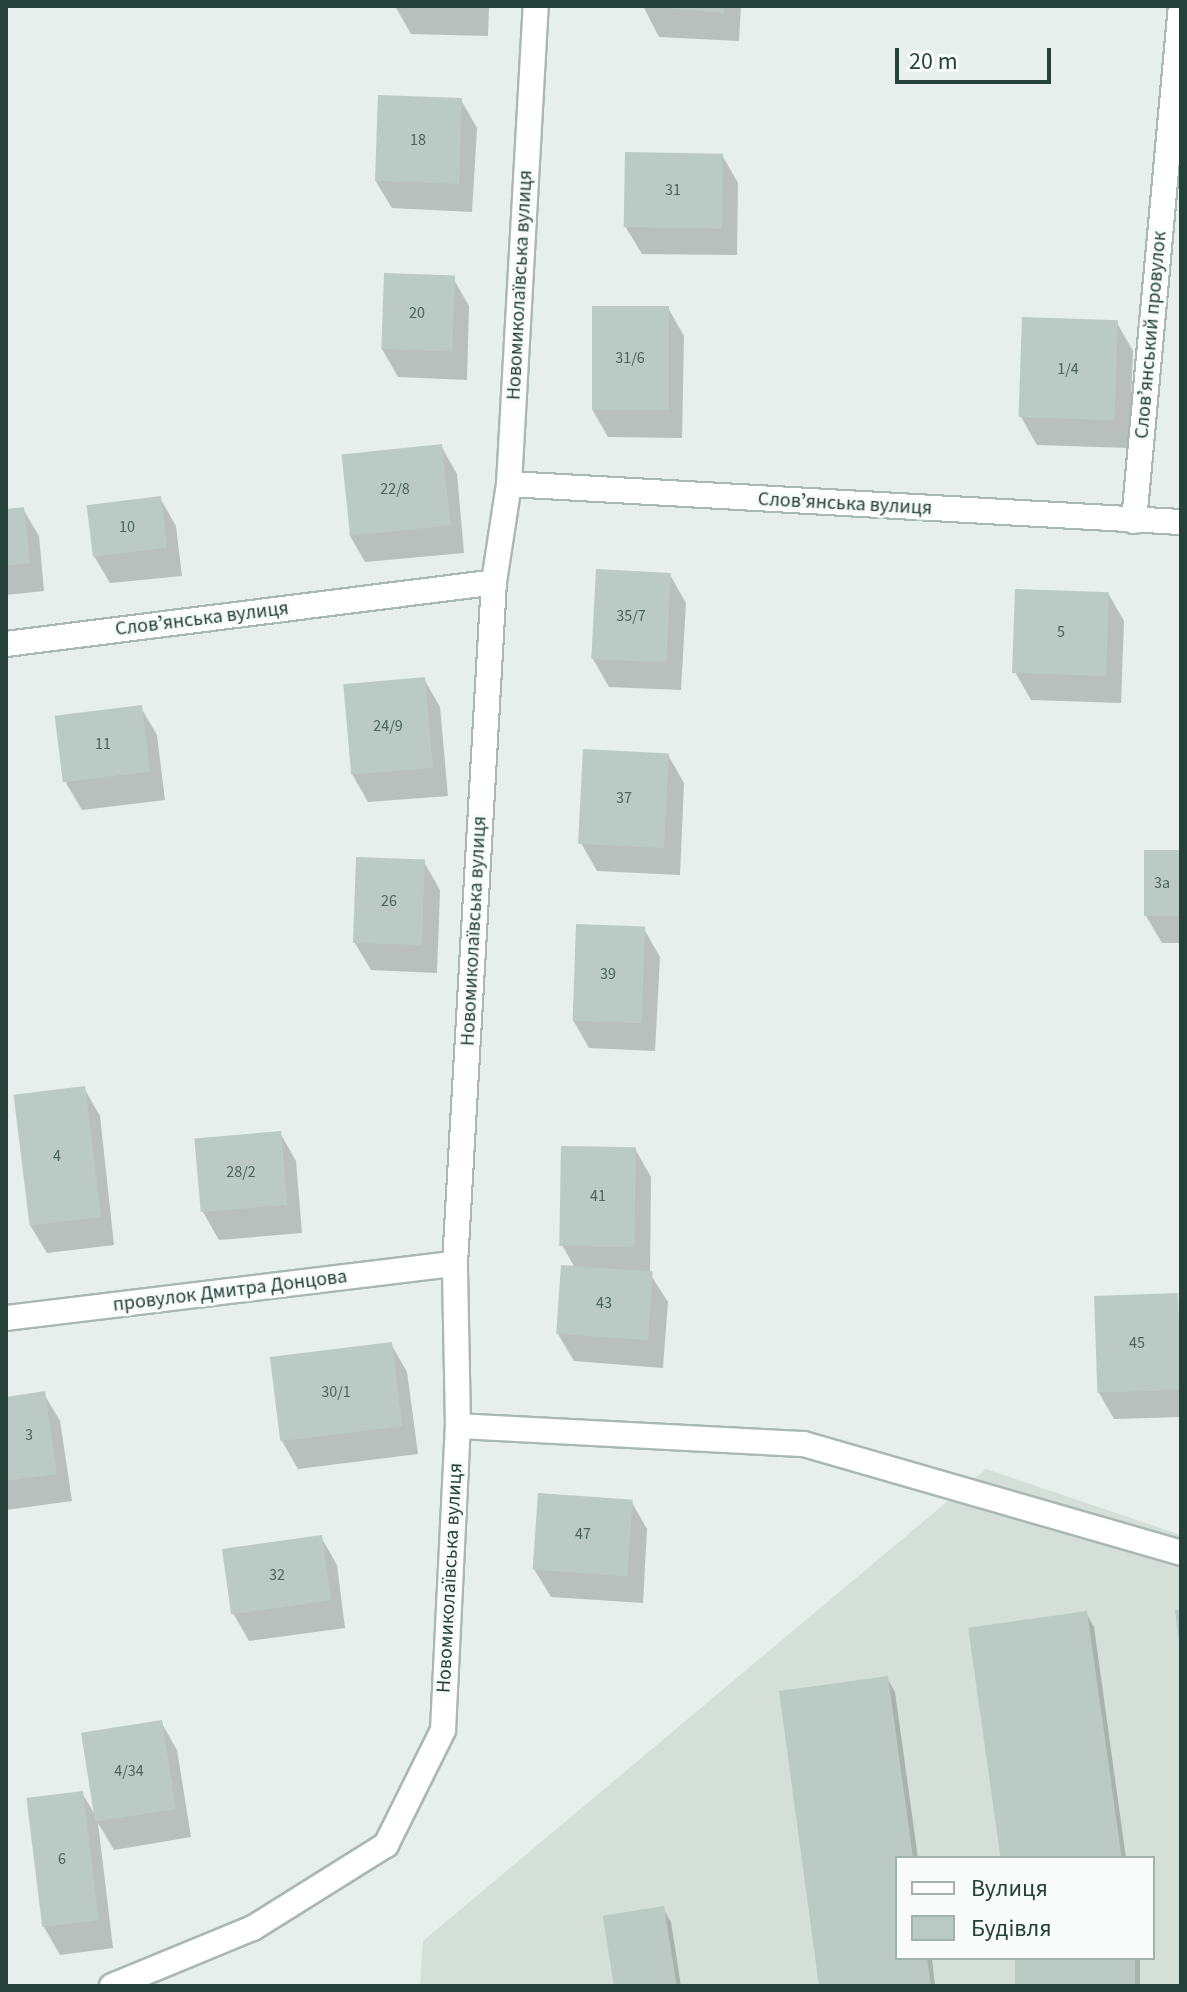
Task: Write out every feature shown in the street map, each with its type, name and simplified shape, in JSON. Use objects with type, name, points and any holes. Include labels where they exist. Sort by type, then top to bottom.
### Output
[{"type":"street","name":"Новомиколаївська вулиця","points":[[112,1986],[253,1928],[386,1845],[443,1730],[458,1426],[455,1264],[494,582],[509,484],[536,6]]},
{"type":"street","name":"Словʼянський провулок","points":[[1134,521],[1181,6]]},
{"type":"street","name":"Словʼянська вулиця","points":[[509,484],[1181,522]]},
{"type":"street","name":"Словʼянська вулиця","points":[[6,644],[494,582]]},
{"type":"street","name":"провулок Дмитра Донцова","points":[[6,1318],[455,1264]]},
{"type":"street","points":[[458,1426],[804,1444],[1181,1553]]},
{"type":"shaded area","points":[[986,1469],[1181,1535],[1181,1986],[420,1986],[423,1941]]},
{"type":"building","points":[[641,6],[724,6],[724,13]]},
{"type":"building","points":[[378,95],[462,98],[459,184],[375,181]]},
{"type":"building","points":[[625,152],[723,154],[722,229],[624,227]]},
{"type":"building","points":[[384,273],[455,275],[452,351],[381,349]]},
{"type":"building","points":[[592,306],[669,306],[669,410],[592,410]]},
{"type":"building","points":[[1022,317],[1118,320],[1114,420],[1019,417]]},
{"type":"building","points":[[442,444],[451,526],[350,536],[342,455]]},
{"type":"building","points":[[161,496],[167,548],[93,557],[87,505]]},
{"type":"building","points":[[24,507],[30,563],[6,566],[6,509]]},
{"type":"building","points":[[596,569],[671,573],[666,663],[591,659]]},
{"type":"building","points":[[1015,589],[1109,592],[1106,676],[1012,673]]},
{"type":"building","points":[[425,677],[433,768],[351,775],[343,684]]},
{"type":"building","points":[[142,705],[150,772],[63,782],[55,716]]},
{"type":"building","points":[[583,749],[669,754],[664,848],[578,844]]},
{"type":"building","points":[[1144,850],[1181,850],[1181,916],[1144,916]]},
{"type":"building","points":[[356,857],[425,859],[422,945],[353,943]]},
{"type":"building","points":[[576,924],[645,926],[642,1023],[573,1021]]},
{"type":"building","points":[[85,1086],[101,1217],[30,1226],[14,1095]]},
{"type":"building","points":[[281,1131],[287,1205],[201,1212],[194,1139]]},
{"type":"building","points":[[561,1146],[636,1147],[634,1247],[559,1246]]},
{"type":"building","points":[[561,1265],[653,1271],[648,1340],[556,1334]]},
{"type":"building","points":[[1178,1293],[1181,1390],[1097,1393],[1094,1296]]},
{"type":"building","points":[[392,1342],[402,1426],[280,1441],[270,1357]]},
{"type":"building","points":[[45,1391],[57,1474],[6,1481],[6,1397]]},
{"type":"building","points":[[538,1493],[633,1500],[627,1576],[533,1570]]},
{"type":"building","points":[[322,1535],[331,1600],[231,1614],[222,1549]]},
{"type":"building","points":[[1175,1610],[1181,1610],[1179,1642]]},
{"type":"building","points":[[1087,1611],[1121,1856],[1000,1856],[968,1628]]},
{"type":"building","points":[[888,1676],[913,1856],[895,1856],[895,1960],[927,1960],[931,1986],[819,1986],[779,1691]]},
{"type":"building","points":[[162,1720],[176,1809],[95,1822],[81,1733]]},
{"type":"building","points":[[83,1791],[99,1920],[42,1927],[26,1798]]},
{"type":"building","points":[[664,1906],[677,1986],[614,1986],[603,1916]]},
{"type":"building","points":[[1015,1960],[1135,1960],[1135,1986],[1015,1986]]}]
